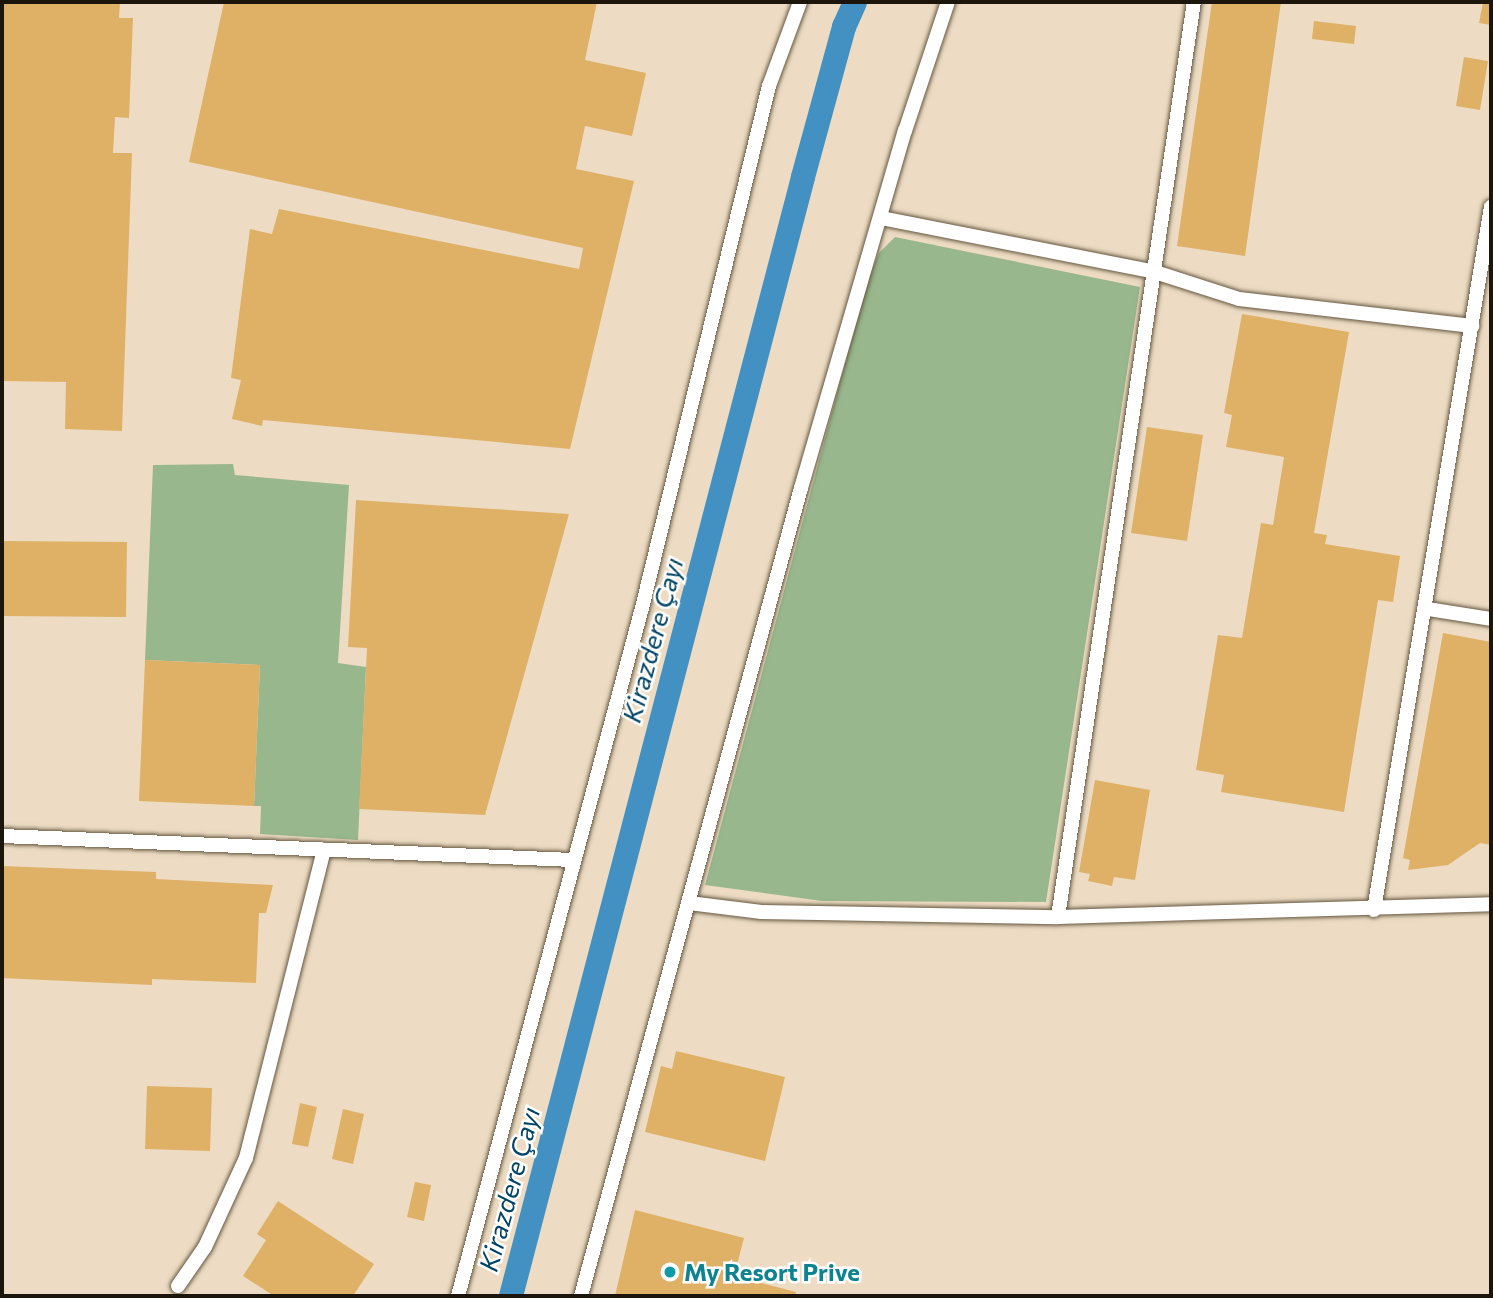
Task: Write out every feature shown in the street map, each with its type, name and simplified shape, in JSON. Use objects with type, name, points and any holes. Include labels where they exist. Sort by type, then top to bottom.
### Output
[{"type":"street","points":[[458,1296],[642,608],[769,86],[800,2]]},
{"type":"street","points":[[581,1296],[801,488],[948,2]]},
{"type":"street","points":[[1058,917],[1194,2]]},
{"type":"street","points":[[1374,910],[1428,609],[1491,207]]},
{"type":"street","points":[[881,218],[1155,272],[1205,290],[1282,307],[1472,326]]},
{"type":"street","points":[[1428,609],[1491,619]]},
{"type":"street","points":[[2,836],[573,860]]},
{"type":"street","points":[[178,1286],[205,1247],[246,1158],[324,850]]},
{"type":"street","points":[[690,903],[761,912],[1058,917],[1374,910],[1491,904]]},
{"type":"green space","points":[[895,237],[1140,287],[1046,902],[822,901],[705,885],[867,282],[879,253]]},
{"type":"green space","points":[[233,464],[235,475],[349,485],[338,663],[366,667],[358,840],[260,834],[261,806],[254,806],[260,665],[145,660],[153,465]]},
{"type":"building","points":[[2,2],[120,2],[119,18],[133,18],[129,118],[115,117],[113,153],[132,153],[122,431],[65,429],[66,382],[2,381]]},
{"type":"building","points":[[224,2],[597,2],[585,60],[646,73],[632,136],[585,126],[576,169],[634,181],[570,449],[263,420],[262,426],[232,419],[241,380],[231,378],[250,229],[272,234],[279,209],[579,269],[583,248],[189,162]]},
{"type":"building","points":[[1212,2],[1281,2],[1245,256],[1177,246]]},
{"type":"building","points":[[1483,2],[1491,2],[1491,25],[1479,23]]},
{"type":"building","points":[[1314,21],[1356,26],[1354,44],[1312,39]]},
{"type":"building","points":[[1464,57],[1488,61],[1480,110],[1456,106]]},
{"type":"building","points":[[1242,314],[1349,332],[1314,533],[1327,535],[1325,544],[1400,556],[1393,602],[1378,600],[1344,812],[1221,792],[1224,775],[1196,770],[1218,635],[1242,638],[1261,523],[1273,525],[1284,457],[1226,447],[1232,415],[1224,413]]},
{"type":"building","points":[[1147,427],[1203,435],[1187,541],[1131,533]]},
{"type":"building","points":[[356,500],[569,514],[485,815],[359,809],[367,648],[348,647]]},
{"type":"building","points":[[2,541],[127,542],[126,617],[2,616]]},
{"type":"building","points":[[1443,633],[1491,642],[1491,845],[1480,843],[1448,865],[1408,870],[1410,860],[1403,858]]},
{"type":"building","points":[[145,660],[260,665],[254,806],[139,801]]},
{"type":"building","points":[[1095,780],[1150,790],[1135,880],[1114,877],[1112,886],[1088,881],[1090,874],[1079,872]]},
{"type":"building","points":[[2,866],[156,872],[156,879],[273,885],[266,913],[259,913],[256,983],[152,979],[152,985],[2,978]]},
{"type":"building","points":[[676,1051],[785,1077],[765,1161],[645,1132],[661,1066],[672,1069]]},
{"type":"building","points":[[147,1086],[212,1088],[210,1151],[145,1149]]},
{"type":"building","points":[[300,1103],[317,1107],[308,1147],[292,1144]]},
{"type":"building","points":[[343,1109],[364,1114],[353,1164],[332,1159]]},
{"type":"building","points":[[415,1182],[431,1185],[424,1221],[407,1217]]},
{"type":"building","points":[[278,1201],[374,1264],[353,1296],[274,1296],[243,1276],[266,1240],[257,1234]]},
{"type":"building","points":[[635,1210],[744,1238],[734,1276],[796,1292],[795,1296],[615,1296]]},
{"type":"waterway","name":"Kirazdere Çayı","points":[[511,1296],[803,177],[844,27],[855,2]]},
{"type":"place","name":"My Resort Prive","points":[[670,1272]]}]
